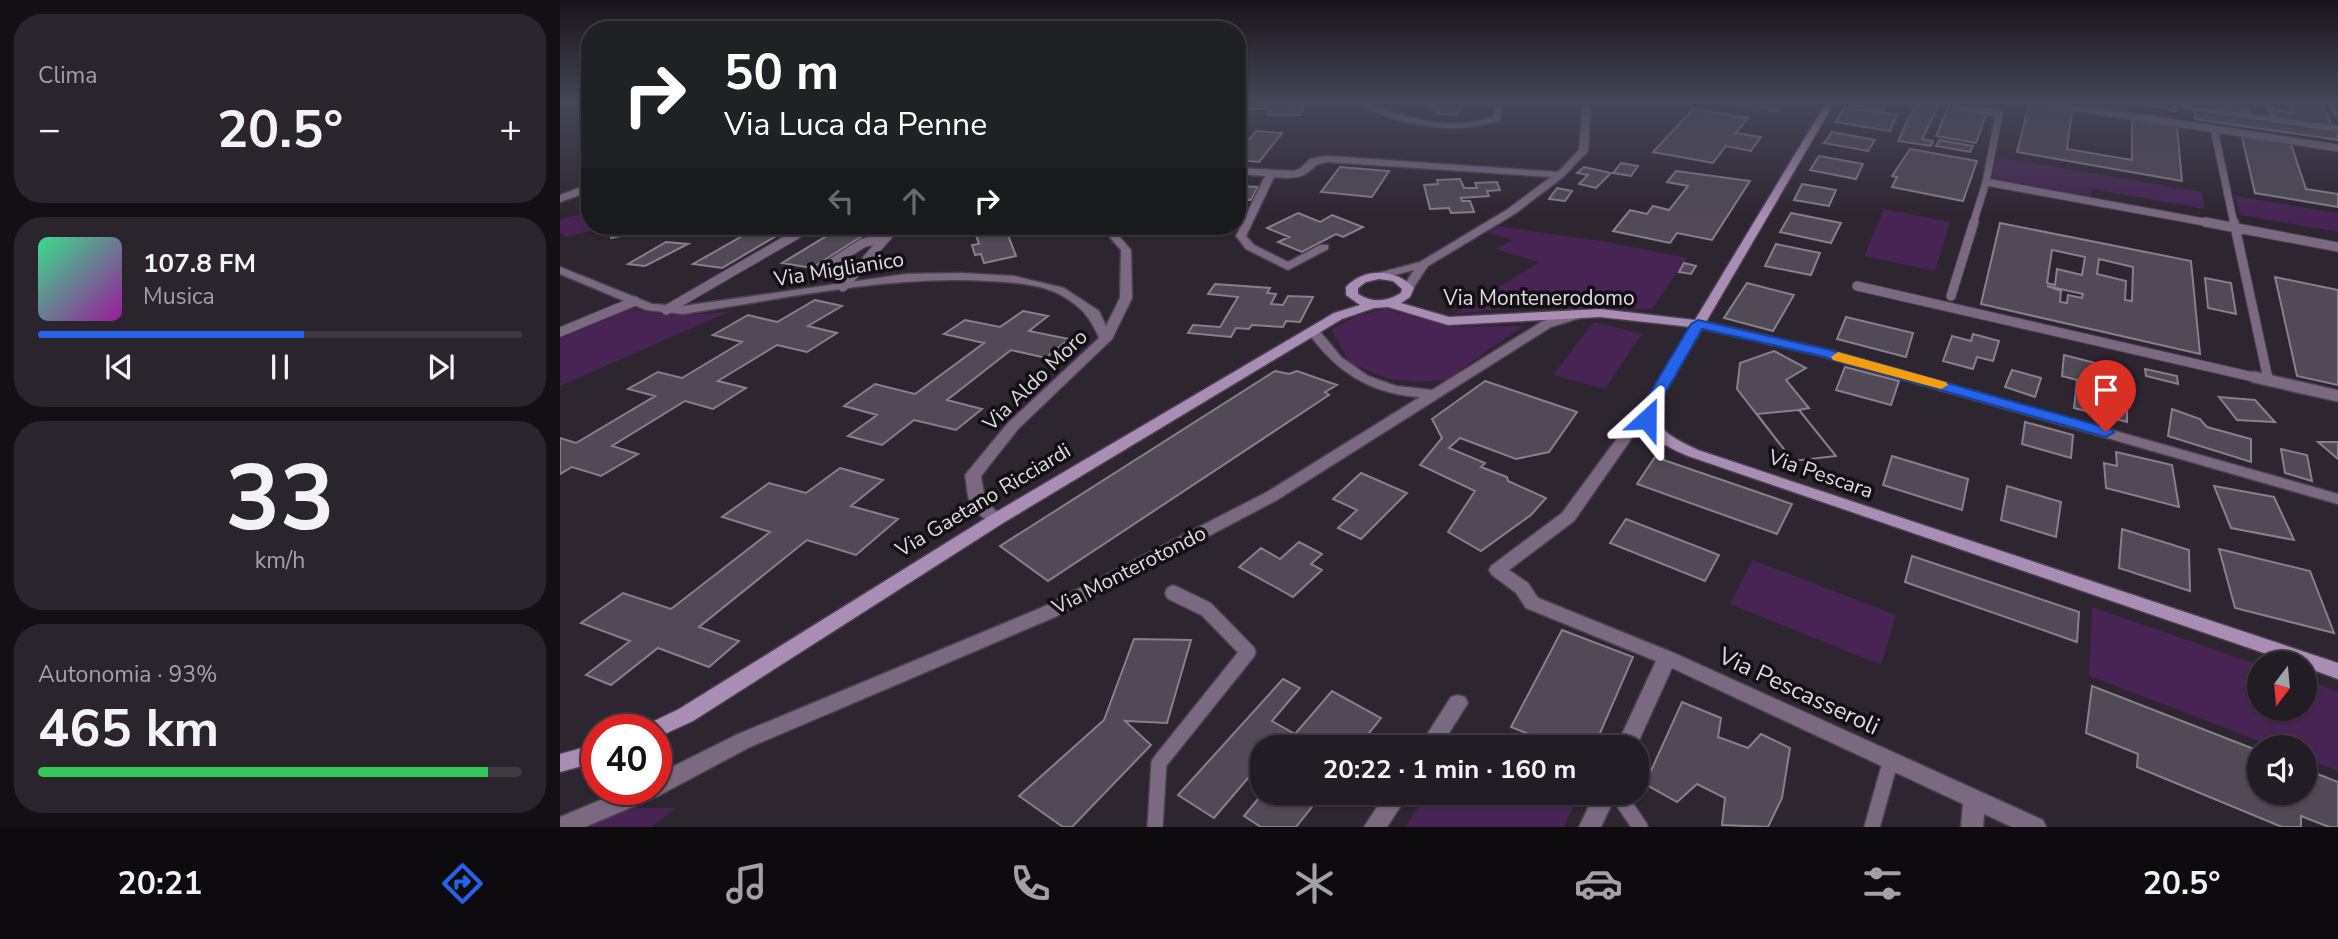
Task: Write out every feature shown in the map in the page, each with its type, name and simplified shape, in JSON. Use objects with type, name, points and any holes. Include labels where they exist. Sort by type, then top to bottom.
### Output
[{"type":"street","points":[[1338,316],[1352,287],[1362,279],[1424,264],[1512,211],[1560,175],[1583,151],[1584,142]]},
{"type":"street","points":[[1647,419],[1647,411],[1806,142]]},
{"type":"street","points":[[1246,173],[1297,175],[1306,172],[1313,161],[1328,159],[1560,175]]},
{"type":"street","points":[[1246,226],[1271,174]]},
{"type":"street","points":[[560,199],[581,191]]},
{"type":"street","name":"Via Aldo Moro","points":[[997,519],[978,503],[973,475],[1013,426],[1107,339],[1126,298],[1126,250],[1113,235]]},
{"type":"street","points":[[1241,235],[1250,247],[1288,267],[1324,247]]},
{"type":"street","points":[[1388,303],[1400,299],[1424,264]]},
{"type":"street","name":"Via Miglianico","points":[[560,270],[635,301],[666,310],[700,310],[906,277],[1014,279],[1060,290],[1096,314],[1107,339]]},
{"type":"street","points":[[1378,276],[1395,278],[1408,289]]},
{"type":"street","name":"Via Montenerodomo","points":[[1408,289],[1410,300],[1423,315]]},
{"type":"street","points":[[1351,292],[1358,300],[1373,304]]},
{"type":"street","name":"Via Montenerodomo","points":[[1388,303],[1423,315],[1455,321],[1581,314],[1633,315],[1698,324]]},
{"type":"street","name":"Via Gaetano Ricciardi","points":[[672,722],[997,519],[1338,316],[1373,304],[1388,303]]},
{"type":"street","name":"Via Monterotondo","points":[[672,778],[743,741],[1049,612],[1272,496],[1547,324],[1581,314]]},
{"type":"street","points":[[1698,324],[1821,352],[2338,499]]},
{"type":"street","points":[[1313,331],[1329,355],[1349,373],[1397,391],[1434,394]]},
{"type":"street","name":"Via Pescasseroli","points":[[1647,419],[1629,432],[1568,517],[1497,570],[1522,588],[1532,603],[1667,658],[1890,763],[2035,827]]},
{"type":"street","name":"Via Pescara","points":[[1647,419],[1667,439],[1693,453],[2338,671]]},
{"type":"street","points":[[1632,735],[1667,658]]},
{"type":"street","points":[[1437,735],[1458,704]]},
{"type":"street","points":[[560,763],[581,757]]},
{"type":"street","points":[[1972,827],[1975,801]]},
{"type":"street","points":[[561,827],[613,805]]},
{"type":"street","points":[[1376,827],[1390,805]]},
{"type":"street","points":[[1590,827],[1600,805]]},
{"type":"lane","points":[[1951,296],[1986,182],[1994,142]]},
{"type":"lane","points":[[2217,142],[2267,380]]},
{"type":"lane","points":[[2296,142],[2338,148]]},
{"type":"lane","points":[[1986,182],[2338,247]]},
{"type":"lane","points":[[666,310],[795,235]]},
{"type":"lane","points":[[819,271],[863,243],[886,237]]},
{"type":"lane","points":[[843,287],[886,237]]},
{"type":"lane","points":[[1857,286],[2338,396]]},
{"type":"lane","points":[[560,332],[635,301]]},
{"type":"lane","points":[[1155,827],[1159,763],[1248,652],[1206,609],[1173,593]]},
{"type":"lane","points":[[1872,827],[1890,763]]},
{"type":"lane","points":[[1625,805],[1640,827]]},
{"type":"shaded area","points":[[1997,157],[2202,192],[2205,209],[2092,189],[2091,196],[1992,178]]},
{"type":"shaded area","points":[[2235,196],[2338,213],[2338,232],[2240,215]]},
{"type":"shaded area","points":[[1884,209],[1950,222],[1935,271],[1864,256]]},
{"type":"shaded area","points":[[581,214],[581,233],[567,237],[560,233],[560,220]]},
{"type":"shaded area","points":[[1499,226],[1607,242],[1687,258],[1652,309],[1508,308],[1455,314],[1539,262],[1495,249],[1513,240],[1486,232]]},
{"type":"shaded area","points":[[631,308],[668,314],[731,311],[560,386],[560,338]]},
{"type":"shaded area","points":[[1386,309],[1449,327],[1523,326],[1446,380],[1421,382],[1389,379],[1350,363],[1331,330],[1356,316]]},
{"type":"shaded area","points":[[1594,322],[1642,334],[1605,389],[1553,375]]},
{"type":"shaded area","points":[[1753,560],[1896,615],[1881,665],[1730,604]]},
{"type":"shaded area","points":[[2092,607],[2247,661],[2247,721],[2317,721],[2317,684],[2338,691],[2338,771],[2317,763],[2317,735],[2247,736],[2089,676]]},
{"type":"shaded area","points":[[1419,805],[1574,805],[1564,827],[1405,827]]},
{"type":"shaded area","points":[[624,808],[676,808],[651,827],[568,827]]},
{"type":"building","points":[[1246,142],[1275,142],[1259,162],[1246,161]]},
{"type":"building","points":[[1663,142],[1758,142],[1751,151],[1726,146],[1713,163],[1653,152]]},
{"type":"building","points":[[1825,142],[1874,142],[1868,151]]},
{"type":"building","points":[[1902,142],[1933,142],[1931,146]]},
{"type":"building","points":[[1938,142],[1948,142],[1973,146],[1970,152],[1936,146]]},
{"type":"building","points":[[2020,142],[2068,142],[2067,149],[2132,160],[2132,142],[2178,142],[2182,181],[2017,152]]},
{"type":"building","points":[[2243,142],[2291,144],[2306,189],[2338,194],[2338,207],[2255,193]]},
{"type":"building","points":[[1910,149],[1977,161],[1963,201],[1892,187],[1897,177],[1892,176]]},
{"type":"building","points":[[1819,156],[1863,164],[1856,179],[1810,170]]},
{"type":"building","points":[[1621,163],[1638,166],[1631,176],[1613,173]]},
{"type":"building","points":[[1340,167],[1389,171],[1372,197],[1321,192]]},
{"type":"building","points":[[1584,167],[1611,173],[1596,188],[1579,184],[1588,175],[1577,173]]},
{"type":"building","points":[[1676,171],[1750,181],[1712,240],[1677,233],[1670,243],[1613,231],[1630,210],[1647,214],[1653,206],[1669,210],[1688,186],[1667,182]]},
{"type":"building","points":[[1460,179],[1464,188],[1477,188],[1475,183],[1497,182],[1500,190],[1487,191],[1489,196],[1461,198],[1462,201],[1470,201],[1474,212],[1451,213],[1449,208],[1430,209],[1424,185],[1438,184],[1437,180]]},
{"type":"building","points":[[1802,184],[1836,190],[1829,206],[1794,200]]},
{"type":"building","points":[[1246,186],[1258,187],[1251,200],[1246,200]]},
{"type":"building","points":[[1557,188],[1572,191],[1565,201],[1549,199]]},
{"type":"building","points":[[1298,213],[1320,222],[1332,215],[1363,227],[1343,237],[1336,234],[1302,252],[1278,242],[1289,237],[1267,228]]},
{"type":"building","points":[[1791,213],[1841,223],[1831,243],[1780,232]]},
{"type":"building","points":[[2000,223],[2191,261],[2200,354],[1981,304]],"holes":[[[2052,250],[2085,257],[2082,275],[2057,269],[2055,285],[2047,283]],[[2099,259],[2133,267],[2132,301],[2125,300],[2126,281],[2097,274]],[[2047,286],[2083,294],[2082,298],[2068,295],[2067,303],[2060,302],[2061,291]]]},
{"type":"building","points":[[744,235],[778,235],[722,268],[693,264]]},
{"type":"building","points":[[828,235],[864,235],[812,268],[782,263]]},
{"type":"building","points":[[976,235],[1008,235],[1016,256],[984,263],[981,254],[975,255],[972,245],[979,244]]},
{"type":"building","points":[[666,242],[688,244],[645,266],[628,264]]},
{"type":"building","points":[[1776,244],[1820,253],[1811,275],[1765,266]]},
{"type":"building","points":[[1684,263],[1696,266],[1691,274],[1679,272]]},
{"type":"building","points":[[2275,277],[2338,290],[2338,385],[2297,376]]},
{"type":"building","points":[[2205,278],[2231,283],[2236,314],[2208,308]]},
{"type":"building","points":[[1747,283],[1794,295],[1773,331],[1724,318]]},
{"type":"building","points":[[1215,284],[1270,288],[1267,293],[1276,294],[1271,304],[1283,305],[1288,296],[1313,297],[1300,322],[1286,321],[1283,327],[1252,325],[1249,329],[1236,328],[1231,337],[1188,333],[1193,325],[1220,327],[1238,297],[1208,294]]},
{"type":"building","points":[[815,300],[842,306],[808,326],[837,333],[807,352],[777,345],[718,381],[746,388],[713,409],[685,401],[612,446],[638,454],[601,476],[572,467],[560,474],[560,438],[576,443],[655,396],[628,389],[658,372],[682,378],[742,342],[713,335],[748,315],[777,322]]},
{"type":"building","points":[[1023,311],[1048,316],[1029,331],[1069,339],[1046,358],[1011,350],[947,400],[982,409],[956,430],[914,420],[882,445],[848,436],[877,415],[844,406],[875,384],[915,394],[984,343],[944,334],[965,320],[1000,327]]},
{"type":"building","points":[[1846,317],[1913,333],[1906,357],[1837,339]]},
{"type":"building","points":[[1973,334],[1999,341],[1993,361],[1977,357],[1973,369],[1943,361],[1952,336],[1971,341]]},
{"type":"building","points":[[1774,351],[1806,368],[1786,380],[1809,408],[1799,410],[1836,456],[1793,461],[1737,389],[1740,363]]},
{"type":"building","points":[[2064,355],[2119,369],[2118,385],[2127,388],[2127,422],[2074,408],[2077,380],[2062,376]]},
{"type":"building","points":[[1845,367],[1899,381],[1891,405],[1836,390]]},
{"type":"building","points":[[2145,369],[2177,376],[2178,384],[2146,376]]},
{"type":"building","points":[[2012,370],[2041,378],[2035,397],[2005,387]]},
{"type":"building","points":[[1275,371],[1289,374],[1297,371],[1337,385],[1325,392],[1329,395],[1048,581],[1000,546]]},
{"type":"building","points":[[1485,381],[1577,412],[1549,452],[1516,459],[1460,438],[1449,448],[1485,463],[1481,467],[1507,477],[1508,481],[1546,498],[1531,515],[1481,551],[1448,532],[1475,491],[1420,465],[1442,438],[1432,419]]},
{"type":"building","points":[[2219,397],[2255,400],[2275,422],[2237,420]]},
{"type":"building","points":[[2172,409],[2200,419],[2207,427],[2251,439],[2251,462],[2168,436]]},
{"type":"building","points":[[1799,410],[1836,456],[1793,461],[1757,414]]},
{"type":"building","points":[[2025,422],[2073,435],[2071,458],[2022,444]]},
{"type":"building","points":[[2318,442],[2338,442],[2338,459]]},
{"type":"building","points":[[2281,449],[2307,455],[2312,481],[2285,473]]},
{"type":"building","points":[[2116,452],[2172,465],[2179,507],[2106,488],[2104,463],[2117,466]]},
{"type":"building","points":[[1892,456],[1968,479],[1962,510],[1883,485]]},
{"type":"building","points":[[1655,457],[1792,504],[1777,534],[1637,484]]},
{"type":"building","points":[[840,468],[883,480],[851,506],[898,519],[856,555],[807,540],[699,627],[739,641],[709,667],[658,648],[611,685],[586,675],[630,641],[581,623],[623,593],[671,609],[770,532],[722,517],[769,483],[806,493]]},
{"type":"building","points":[[1361,473],[1407,493],[1361,539],[1338,528],[1357,510],[1333,499]]},
{"type":"building","points":[[2007,486],[2061,502],[2056,537],[2001,520]]},
{"type":"building","points":[[2214,486],[2274,497],[2294,540],[2231,528]]},
{"type":"building","points":[[1626,519],[1719,555],[1705,581],[1610,543]]},
{"type":"building","points":[[2122,529],[2189,550],[2190,591],[2119,568]]},
{"type":"building","points":[[1299,542],[1322,554],[1311,564],[1322,570],[1293,597],[1239,567],[1261,548],[1280,559]]},
{"type":"building","points":[[2219,549],[2310,571],[2334,633],[2235,608]]},
{"type":"building","points":[[1912,556],[2079,612],[2077,642],[1905,582]]},
{"type":"building","points":[[1562,630],[1633,657],[1599,735],[1531,735],[1511,727]]},
{"type":"building","points":[[1134,639],[1191,640],[1167,723],[1125,721],[1151,745],[1072,827],[1063,827],[1019,796],[1104,720]]},
{"type":"building","points":[[1283,679],[1300,688],[1272,721],[1295,734],[1332,691],[1381,718],[1368,735],[1250,735],[1250,776],[1214,818],[1178,795]]},
{"type":"building","points":[[2092,686],[2247,746],[2247,805],[2317,805],[2317,774],[2338,782],[2338,827],[2329,827],[2301,816],[2301,827],[2282,827],[2137,767],[2138,754],[2086,733]]},
{"type":"building","points":[[1682,702],[1721,718],[1718,737],[1748,748],[1761,734],[1790,748],[1782,798],[1768,827],[1722,825],[1725,798],[1697,784],[1677,802],[1649,786],[1649,775]]},
{"type":"building","points":[[1253,805],[1313,805],[1296,827],[1261,827],[1244,816]]},
{"type":"slow traffic","points":[[1838,357],[1941,385]]},
{"type":"route","points":[[1647,419],[1647,411],[1698,324],[1821,352],[2106,432]]}]
